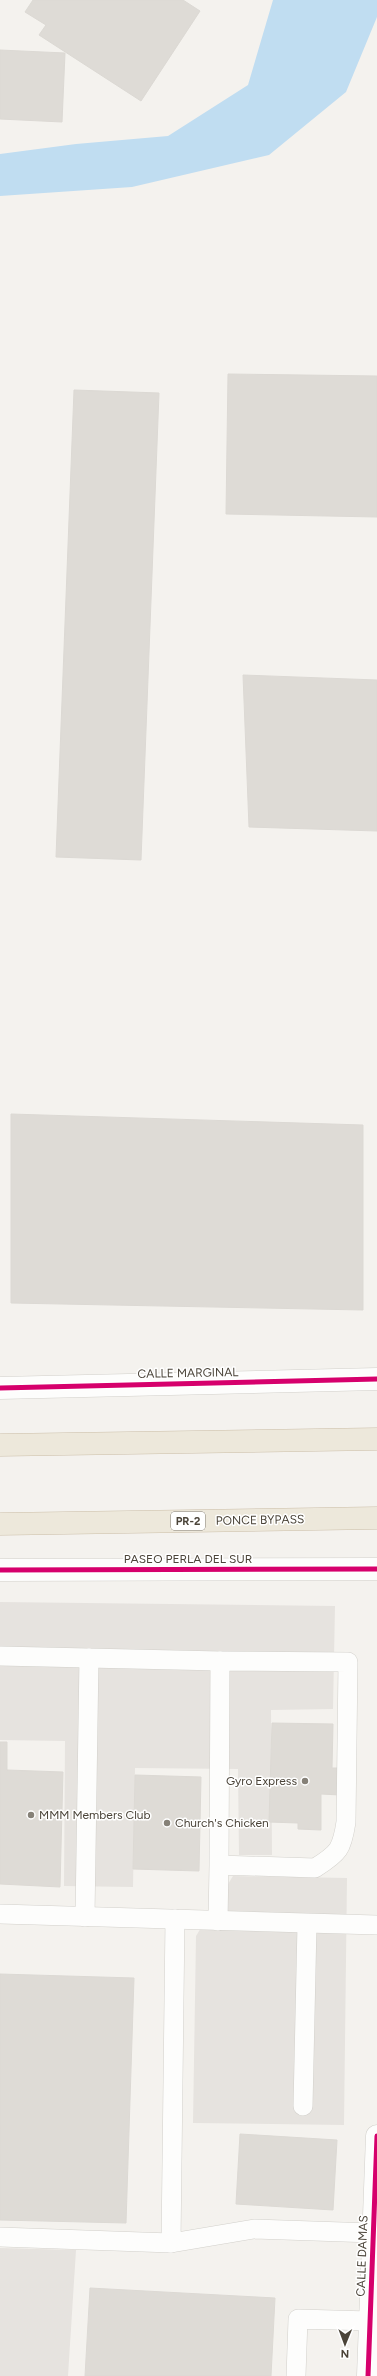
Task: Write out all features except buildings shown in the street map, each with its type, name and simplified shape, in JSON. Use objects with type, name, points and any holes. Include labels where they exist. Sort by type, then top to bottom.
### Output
[{"type":"highway","points":[[0,1445],[377,1439]]},
{"type":"highway","name":"PONCE BYPASS","points":[[0,1524],[377,1518]]},
{"type":"street","name":"CALLE MARGINAL","points":[[0,1388],[377,1379]]},
{"type":"street","name":"PASEO PERLA DEL SUR","points":[[0,1570],[377,1569]]},
{"type":"street","name":"CALLE DAMAS","points":[[368,2376],[372,2332],[373,2233],[377,2136]]},
{"type":"lane","points":[[0,1656],[220,1661],[348,1662],[346,1822],[343,1844],[328,1860],[315,1868],[220,1866]]},
{"type":"lane","points":[[85,1917],[89,1658]]},
{"type":"lane","points":[[218,1921],[220,1866],[220,1661]]},
{"type":"lane","points":[[0,1914],[175,1919],[307,1925],[377,1925]]},
{"type":"lane","points":[[171,2243],[175,1919]]},
{"type":"lane","points":[[303,2106],[307,1925]]},
{"type":"lane","points":[[0,2237],[171,2243],[254,2230],[373,2233]]},
{"type":"lane","points":[[296,2376],[298,2319],[372,2332]]},
{"type":"shaded area","points":[[0,1602],[335,1606],[333,1709],[271,1710],[272,1855],[239,1855],[238,1769],[135,1768],[133,1887],[64,1886],[65,1741],[0,1740]]},
{"type":"shaded area","points":[[233,1876],[347,1878],[344,2125],[193,2123],[196,1936]]},
{"type":"shaded area","points":[[0,2248],[76,2250],[68,2376],[0,2376]]},
{"type":"water","points":[[273,0],[377,0],[377,17],[346,92],[269,155],[132,187],[0,196],[0,154],[76,144],[168,136],[248,85]]},
{"type":"cycle path","points":[[0,1388],[377,1379]]},
{"type":"cycle path","points":[[0,1570],[377,1569]]},
{"type":"cycle path","points":[[368,2376],[377,2136]]},
{"type":"place","name":"Gyro Express","points":[[305,1781]]},
{"type":"place","name":"MMM Members Club","points":[[31,1815]]},
{"type":"place","name":"Church's Chicken","points":[[167,1823]]}]
